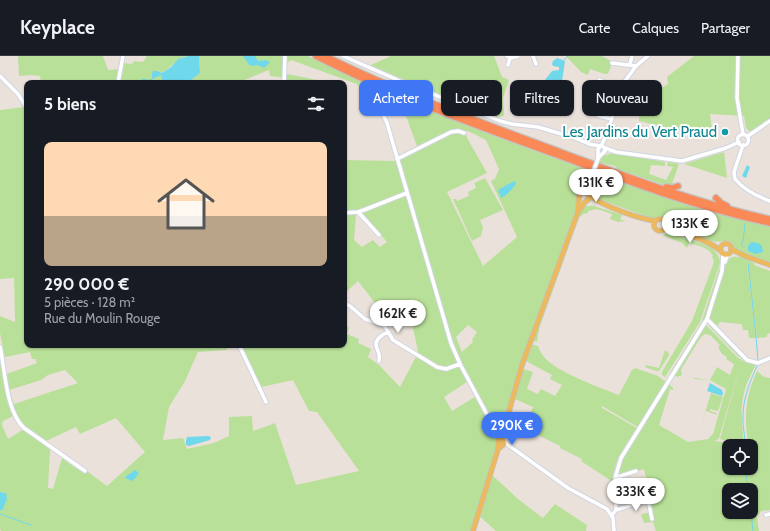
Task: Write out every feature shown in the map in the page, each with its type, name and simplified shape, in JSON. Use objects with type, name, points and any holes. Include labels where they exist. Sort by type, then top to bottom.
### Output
[{"type":"highway","points":[[316,56],[387,90],[503,136],[665,194],[721,212],[770,223]]},
{"type":"highway","points":[[326,56],[389,86],[453,112],[652,185],[694,199],[770,219]]},
{"type":"highway","points":[[652,185],[672,188],[678,186]]},
{"type":"highway","points":[[716,198],[721,203],[745,213]]},
{"type":"main road","points":[[473,531],[501,445],[499,439],[523,363],[578,212],[580,200],[579,195],[582,192],[585,192],[599,202],[655,223],[663,220],[665,226]]},
{"type":"main road","points":[[578,212],[586,202],[589,195]]},
{"type":"main road","points":[[580,200],[586,202],[599,202]]},
{"type":"main road","points":[[655,223],[658,230],[662,230],[665,226]]},
{"type":"main road","points":[[665,226],[712,244],[726,252],[745,256]]},
{"type":"main road","points":[[712,244],[728,244],[726,252]]},
{"type":"main road","points":[[723,245],[726,252]]},
{"type":"main road","points":[[726,252],[745,256],[770,265]]},
{"type":"street","points":[[119,80],[123,56]]},
{"type":"street","points":[[284,80],[285,56]]},
{"type":"street","points":[[343,56],[400,81],[504,122],[538,127],[575,138],[602,150],[682,161],[726,148],[738,142]]},
{"type":"street","points":[[508,65],[508,57],[512,58],[518,56]]},
{"type":"street","points":[[533,56],[536,64]]},
{"type":"street","points":[[630,64],[632,56]]},
{"type":"street","points":[[627,80],[636,66],[648,56]]},
{"type":"street","points":[[738,56],[737,98],[742,134]]},
{"type":"street","points":[[612,63],[626,65],[630,64],[636,66]]},
{"type":"street","points":[[0,76],[18,94],[24,103]]},
{"type":"street","points":[[384,116],[451,343],[460,364],[495,428],[501,433]]},
{"type":"street","points":[[599,116],[612,119]]},
{"type":"street","points":[[589,195],[590,181],[613,116]]},
{"type":"street","points":[[748,136],[770,121]]},
{"type":"street","points":[[397,159],[450,132],[458,131],[464,133]]},
{"type":"street","points":[[742,134],[748,136]]},
{"type":"street","points":[[738,142],[738,137],[742,134]]},
{"type":"street","points":[[748,136],[748,142],[742,145],[734,172],[735,179],[748,191],[770,201]]},
{"type":"street","points":[[738,142],[742,145]]},
{"type":"street","points":[[582,192],[590,181]]},
{"type":"street","points":[[347,213],[358,212],[407,193]]},
{"type":"street","points":[[358,212],[379,235]]},
{"type":"street","points":[[616,510],[615,478],[623,453],[707,319],[724,265],[726,252]]},
{"type":"street","points":[[347,304],[365,319],[384,325],[393,340],[442,369],[452,368],[460,364]]},
{"type":"street","points":[[707,319],[746,359],[751,362],[758,363],[770,358]]},
{"type":"street","points":[[379,361],[380,355],[376,345],[381,336],[388,332]]},
{"type":"street","points":[[0,347],[8,396],[18,422],[24,428],[85,471]]},
{"type":"street","points":[[240,348],[266,402]]},
{"type":"street","points":[[501,445],[511,446],[568,488],[604,507],[612,515],[614,531]]},
{"type":"street","points":[[615,478],[636,471]]},
{"type":"street","points":[[612,515],[616,510],[648,500],[652,519]]},
{"type":"green space","points":[[18,56],[103,56],[108,70],[122,69],[123,63],[132,64],[134,61],[143,62],[147,56],[188,56],[181,58],[162,73],[157,71],[152,73],[153,79],[156,77],[153,76],[153,73],[158,72],[161,74],[162,80],[41,80],[40,76],[19,76]]},
{"type":"green space","points":[[199,56],[308,56],[359,81],[359,86],[347,80],[291,60],[287,63],[287,74],[317,80],[286,80],[286,78],[270,76],[269,70],[244,80],[191,80],[200,73]]},
{"type":"green space","points":[[391,56],[494,56],[502,77],[509,80],[503,98],[504,116],[496,117],[494,116],[502,116],[502,80],[441,80],[441,95],[433,91],[433,80],[405,80],[371,65]]},
{"type":"green space","points":[[566,56],[602,56],[612,63],[608,74],[590,69],[588,75],[581,72]]},
{"type":"green space","points":[[694,56],[770,56],[770,123],[753,134],[746,128],[744,116],[710,114],[712,130],[701,129],[684,132],[639,121],[639,116],[662,116],[662,87],[668,84],[667,77]]},
{"type":"green space","points":[[24,107],[24,348],[227,348],[227,350],[198,352],[185,381],[169,407],[163,440],[183,438],[187,449],[214,443],[229,436],[229,417],[252,416],[253,431],[275,423],[296,485],[359,471],[317,412],[309,411],[293,380],[257,388],[238,348],[347,348],[347,334],[359,339],[358,343],[371,349],[368,357],[379,365],[400,387],[418,351],[410,314],[381,312],[381,316],[377,316],[374,312],[375,303],[358,281],[347,291],[347,160],[396,161],[418,149],[406,116],[433,116],[433,112],[590,171],[585,184],[576,194],[576,210],[518,373],[496,447],[485,498],[492,475],[518,499],[543,518],[555,504],[587,525],[586,531],[496,531],[476,513],[471,531],[1,531],[0,510],[2,511],[6,493],[0,492],[0,359],[4,375],[37,363],[35,359],[32,359],[30,352],[5,357],[0,333],[0,316],[15,322],[14,278],[0,279],[0,110]],"holes":[[[465,131],[486,140],[499,169],[495,179],[491,181],[517,237],[483,266],[447,192],[487,173],[467,138]],[[363,213],[387,242],[380,247],[373,240],[362,247],[354,240],[356,215]],[[468,325],[477,332],[472,340],[473,342],[462,352],[456,337]],[[65,370],[78,383],[14,404],[9,390],[41,380],[48,375]],[[470,380],[478,395],[452,411],[444,397]],[[17,414],[23,424],[27,427],[8,439],[2,425],[3,421]],[[116,418],[145,452],[107,486],[80,466],[77,469],[62,458],[53,489],[48,488],[50,449],[52,445],[46,441],[76,427],[80,434]]]},
{"type":"green space","points":[[724,152],[727,178],[684,164]]},
{"type":"green space","points":[[613,153],[665,162],[665,166],[651,165],[649,174],[666,180],[673,167],[667,166],[668,162],[679,164],[671,187],[617,169],[616,166],[599,163],[603,156]]},
{"type":"green space","points":[[595,173],[690,205],[734,218],[770,226],[770,262],[739,251],[730,241],[711,241],[674,227],[664,218],[651,218],[601,200],[592,194],[591,188]]},
{"type":"green space","points":[[485,178],[503,210],[480,220],[483,227],[481,236],[472,241],[453,199],[456,199],[457,201],[469,196],[468,192],[476,188],[474,183]]},
{"type":"green space","points":[[583,206],[594,206],[622,215],[620,219],[625,221],[618,222],[610,219],[612,214],[597,209],[588,211],[588,213],[583,214],[580,217],[578,216]]},
{"type":"green space","points":[[579,217],[539,329],[537,342],[532,340]]},
{"type":"green space","points":[[667,233],[707,246],[715,251],[718,255],[720,263],[700,322],[665,377],[662,375],[662,372],[692,321],[714,262],[713,256],[706,249],[689,243],[687,248],[682,243],[662,235]]},
{"type":"green space","points":[[732,257],[744,258],[755,264],[754,265],[770,271],[770,333],[767,337],[757,338],[747,262],[756,338],[749,338],[748,330],[743,330],[742,324],[720,322],[717,326],[708,319],[727,261]]},
{"type":"green space","points":[[721,263],[721,270],[704,322],[702,320]]},
{"type":"green space","points":[[701,323],[703,323],[671,374],[670,373]]},
{"type":"green space","points":[[710,324],[742,357],[739,357],[709,326]]},
{"type":"green space","points":[[705,325],[738,358],[740,359],[743,357],[741,360],[742,361],[744,359],[756,364],[746,386],[742,405],[744,439],[722,440],[720,438],[741,364],[719,438],[714,441],[722,442],[722,475],[758,475],[758,439],[747,439],[746,407],[757,371],[764,377],[770,378],[770,510],[761,511],[758,516],[758,483],[722,483],[722,519],[757,519],[759,531],[656,531],[653,522],[644,523],[641,514],[653,512],[649,498],[646,496],[641,483],[647,481],[644,469],[617,477],[624,453],[668,383],[673,390],[670,389],[659,425],[688,442],[708,439],[713,434],[726,389],[710,380],[717,367],[730,375],[734,364],[726,359],[727,357],[722,354],[718,347],[720,345],[710,335],[705,334],[701,337],[682,368],[682,375],[677,377],[674,375]]},
{"type":"green space","points":[[531,344],[538,346],[546,359],[563,371],[619,395],[632,370],[635,368],[658,376],[666,382],[639,426],[636,426],[602,406],[602,408],[637,428],[618,460],[615,467],[613,482],[581,461],[582,459],[524,428],[533,407],[515,399],[523,369],[533,372],[527,389],[538,394],[541,389],[555,396],[562,385],[550,379],[552,375],[526,361],[525,362]]},
{"type":"green space","points":[[665,350],[669,355],[659,371],[645,367],[646,365],[659,368]]},
{"type":"green space","points":[[711,393],[723,397],[718,411],[710,409],[710,411],[716,413],[717,415],[706,411],[701,426]]},
{"type":"water","points":[[181,56],[179,59],[188,56],[199,56],[200,73],[191,80],[162,80],[161,75],[151,80],[147,80],[152,79],[153,71],[162,73],[171,67]]},
{"type":"water","points":[[243,56],[255,56],[258,61],[266,60],[270,62],[264,68],[257,65],[250,66]]},
{"type":"water","points":[[557,58],[565,61],[562,80],[545,80],[552,71],[559,70],[559,67],[553,66],[553,61]]},
{"type":"water","points":[[747,165],[750,167],[746,178],[742,176]]},
{"type":"water","points":[[514,181],[516,183],[508,194],[501,198],[498,190]]},
{"type":"water","points":[[751,242],[758,243],[762,246],[763,252],[756,254],[748,251],[748,246]]},
{"type":"water","points":[[710,383],[722,390],[722,396],[707,391]]},
{"type":"water","points":[[187,437],[211,437],[210,440],[189,446],[186,445]]},
{"type":"water","points":[[135,470],[139,473],[133,481],[125,478],[126,476]]},
{"type":"water","points":[[0,492],[6,493],[7,499],[2,511],[0,510]]},
{"type":"waterway","points":[[564,60],[568,56]]},
{"type":"waterway","points":[[744,247],[741,244],[743,241],[745,224]]},
{"type":"waterway","points":[[748,263],[758,361]]},
{"type":"waterway","points":[[745,439],[743,421],[745,400],[757,366]]},
{"type":"waterway","points":[[746,475],[748,483]]},
{"type":"waterway","points":[[0,514],[31,525]]},
{"type":"waterway","points":[[752,519],[753,531]]},
{"type":"place","name":"Les Jardins du Vert Praud","points":[[725,132]]}]
